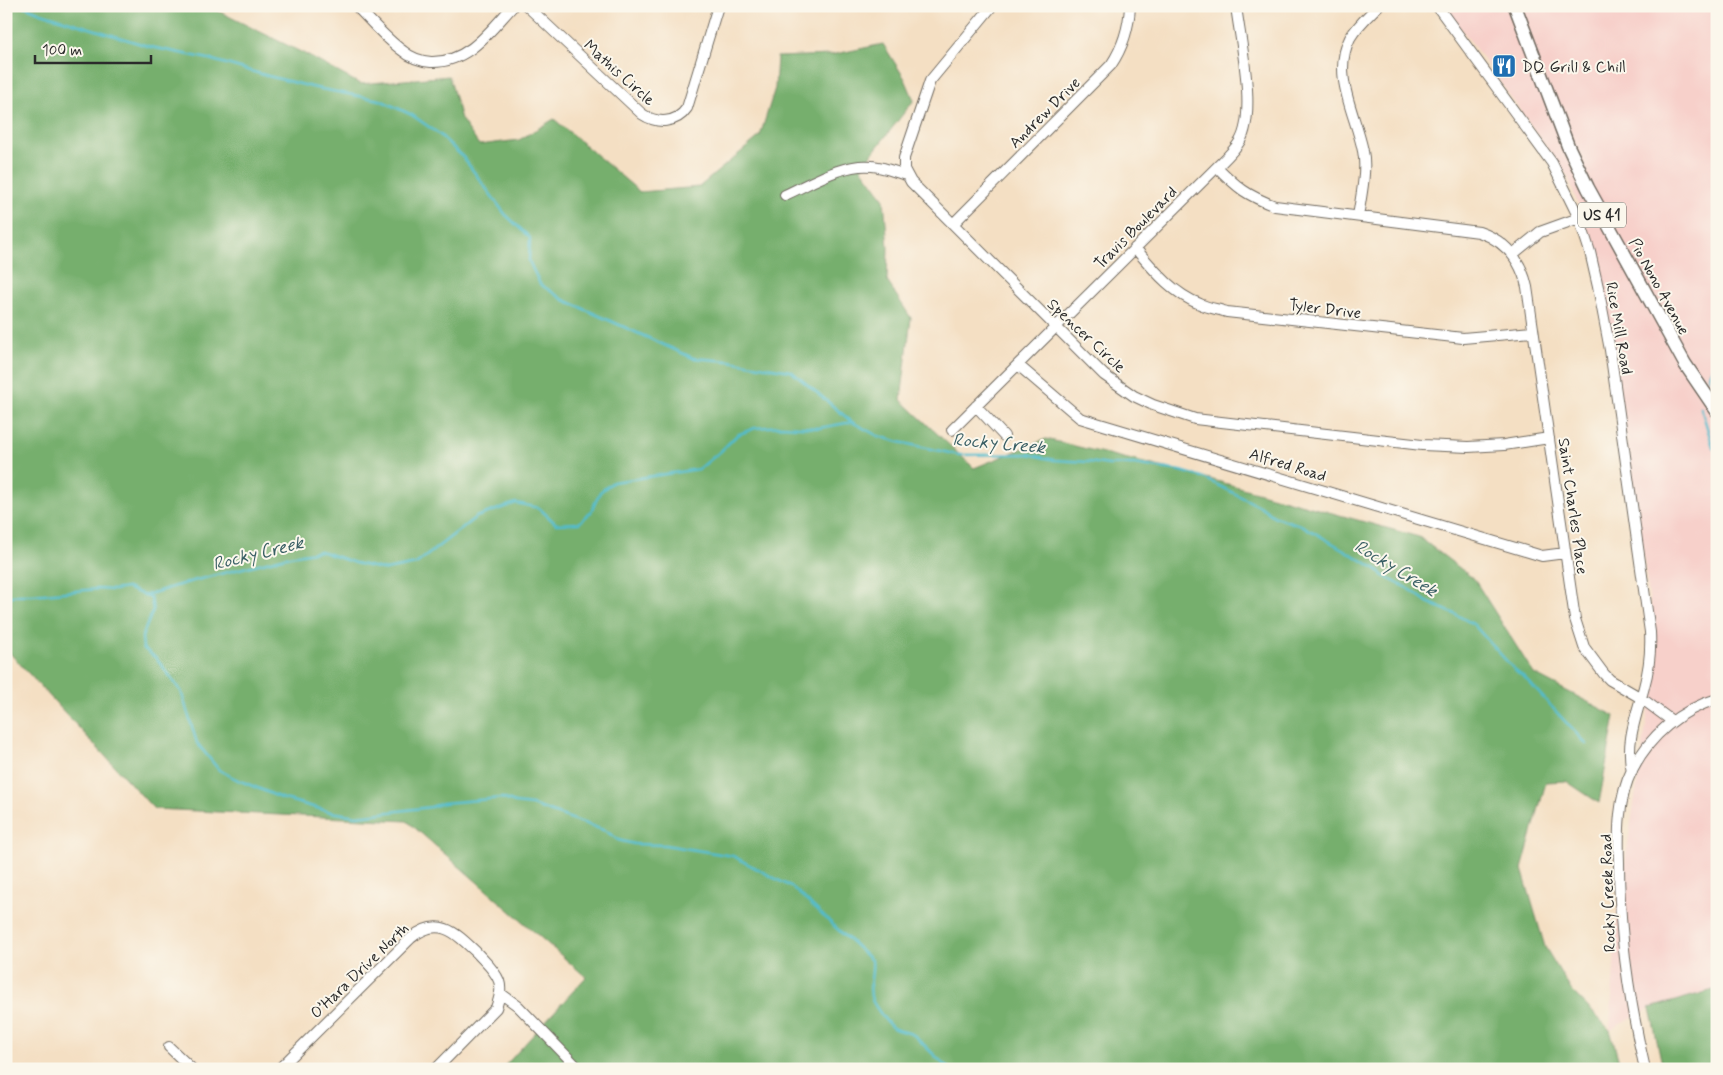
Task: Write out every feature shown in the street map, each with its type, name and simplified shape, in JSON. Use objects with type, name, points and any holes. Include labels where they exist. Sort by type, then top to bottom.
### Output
[{"type":"main road","name":"Pio Nono Avenue","points":[[1515,6],[1568,146],[1588,188],[1685,364],[1717,411]]},
{"type":"street","points":[[358,7],[402,51],[419,60],[436,62],[450,60],[469,51],[513,6]]},
{"type":"street","name":"Mathis Circle","points":[[527,6],[642,114],[650,119],[660,121],[676,118],[687,108],[718,6]]},
{"type":"street","points":[[785,195],[851,167],[873,166],[906,175],[903,163],[904,158],[930,81],[992,6]]},
{"type":"street","name":"Andrew Drive","points":[[953,224],[1111,65],[1125,38],[1129,24],[1130,6]]},
{"type":"street","name":"Travis Boulevard","points":[[952,430],[1217,167],[1241,140],[1247,121],[1248,103],[1236,6]]},
{"type":"street","points":[[1358,216],[1364,152],[1346,89],[1343,64],[1351,37],[1378,6]]},
{"type":"street","name":"Rice Mill Road","points":[[1437,6],[1552,163],[1579,218],[1590,252],[1610,350],[1650,632],[1650,650],[1645,685],[1629,749],[1632,771]]},
{"type":"street","name":"Saint Charles Place","points":[[1217,167],[1239,189],[1258,200],[1275,206],[1479,232],[1502,243],[1513,254],[1526,280],[1575,619],[1584,647],[1610,680],[1641,698],[1672,722]]},
{"type":"street","name":"Spencer Circle","points":[[906,175],[1104,375],[1134,396],[1162,410],[1195,419],[1422,445],[1468,448],[1549,438]]},
{"type":"street","points":[[1513,254],[1540,232],[1579,218]]},
{"type":"street","name":"Tyler Drive","points":[[1135,248],[1166,282],[1183,296],[1200,304],[1227,312],[1462,338],[1533,332]]},
{"type":"street","name":"Alfred Road","points":[[1018,365],[1080,418],[1542,556],[1565,553]]},
{"type":"street","points":[[976,406],[1004,436]]},
{"type":"street","name":"Rocky Creek Road","points":[[1645,1069],[1627,980],[1619,894],[1620,818],[1624,793],[1632,771],[1652,741],[1665,726],[1693,707],[1717,698]]},
{"type":"street","name":"O’Hara Drive North","points":[[279,1069],[411,938],[425,929],[445,928],[458,934],[495,973],[500,986],[500,993]]},
{"type":"street","points":[[436,1069],[496,1008],[500,993],[518,1006],[579,1069]]},
{"type":"street","points":[[169,1046],[192,1069]]},
{"type":"shaded area","points":[[1445,6],[1717,6],[1717,989],[1650,1008],[1610,1030],[1617,915],[1651,692],[1656,645],[1624,423],[1596,254],[1568,177]]},
{"type":"green space","points":[[6,6],[196,6],[214,9],[303,53],[360,84],[449,76],[461,119],[479,145],[519,140],[554,119],[640,192],[699,187],[760,136],[775,88],[777,57],[831,55],[883,44],[905,79],[914,100],[861,168],[884,199],[888,248],[887,281],[911,318],[901,400],[974,468],[1046,439],[1206,478],[1419,537],[1474,579],[1534,674],[1615,716],[1599,803],[1566,781],[1546,782],[1522,869],[1545,947],[1571,990],[1610,1030],[1621,1069],[502,1069],[586,977],[407,821],[154,809],[6,649]]},
{"type":"green space","points":[[1717,989],[1717,1069],[1663,1069],[1650,1008]]},
{"type":"waterway","points":[[24,6],[151,47],[209,59],[316,88],[380,100],[412,115],[439,134],[463,157],[505,214],[530,238],[529,261],[540,284],[564,300],[693,358],[729,361],[791,371],[852,422],[878,436],[959,455],[1028,454],[1054,460],[1109,465],[1133,464],[1181,471],[1202,477],[1261,507],[1275,517],[1303,526],[1375,568],[1383,576],[1411,590],[1427,602],[1473,624],[1586,744]]},
{"type":"waterway","points":[[1708,379],[1717,360]]},
{"type":"waterway","points":[[1701,408],[1713,447],[1717,451]]},
{"type":"waterway","name":"Rocky Creek","points":[[146,595],[290,556],[320,551],[355,563],[386,570],[416,564],[476,517],[516,503],[539,508],[556,524],[579,523],[591,512],[600,492],[613,482],[699,469],[737,435],[755,428],[781,426],[819,428],[852,422]]},
{"type":"waterway","points":[[6,597],[127,588],[151,598],[153,610],[142,637],[143,648],[156,658],[181,691],[197,743],[219,770],[281,798],[331,812],[357,816],[431,807],[443,803],[502,798],[515,803],[532,805],[606,831],[618,840],[634,844],[665,845],[733,856],[793,888],[872,961],[871,995],[881,1015],[893,1028],[915,1036],[949,1069]]},
{"type":"place","name":"DQ Grill & Chill","points":[[1504,66]]}]
